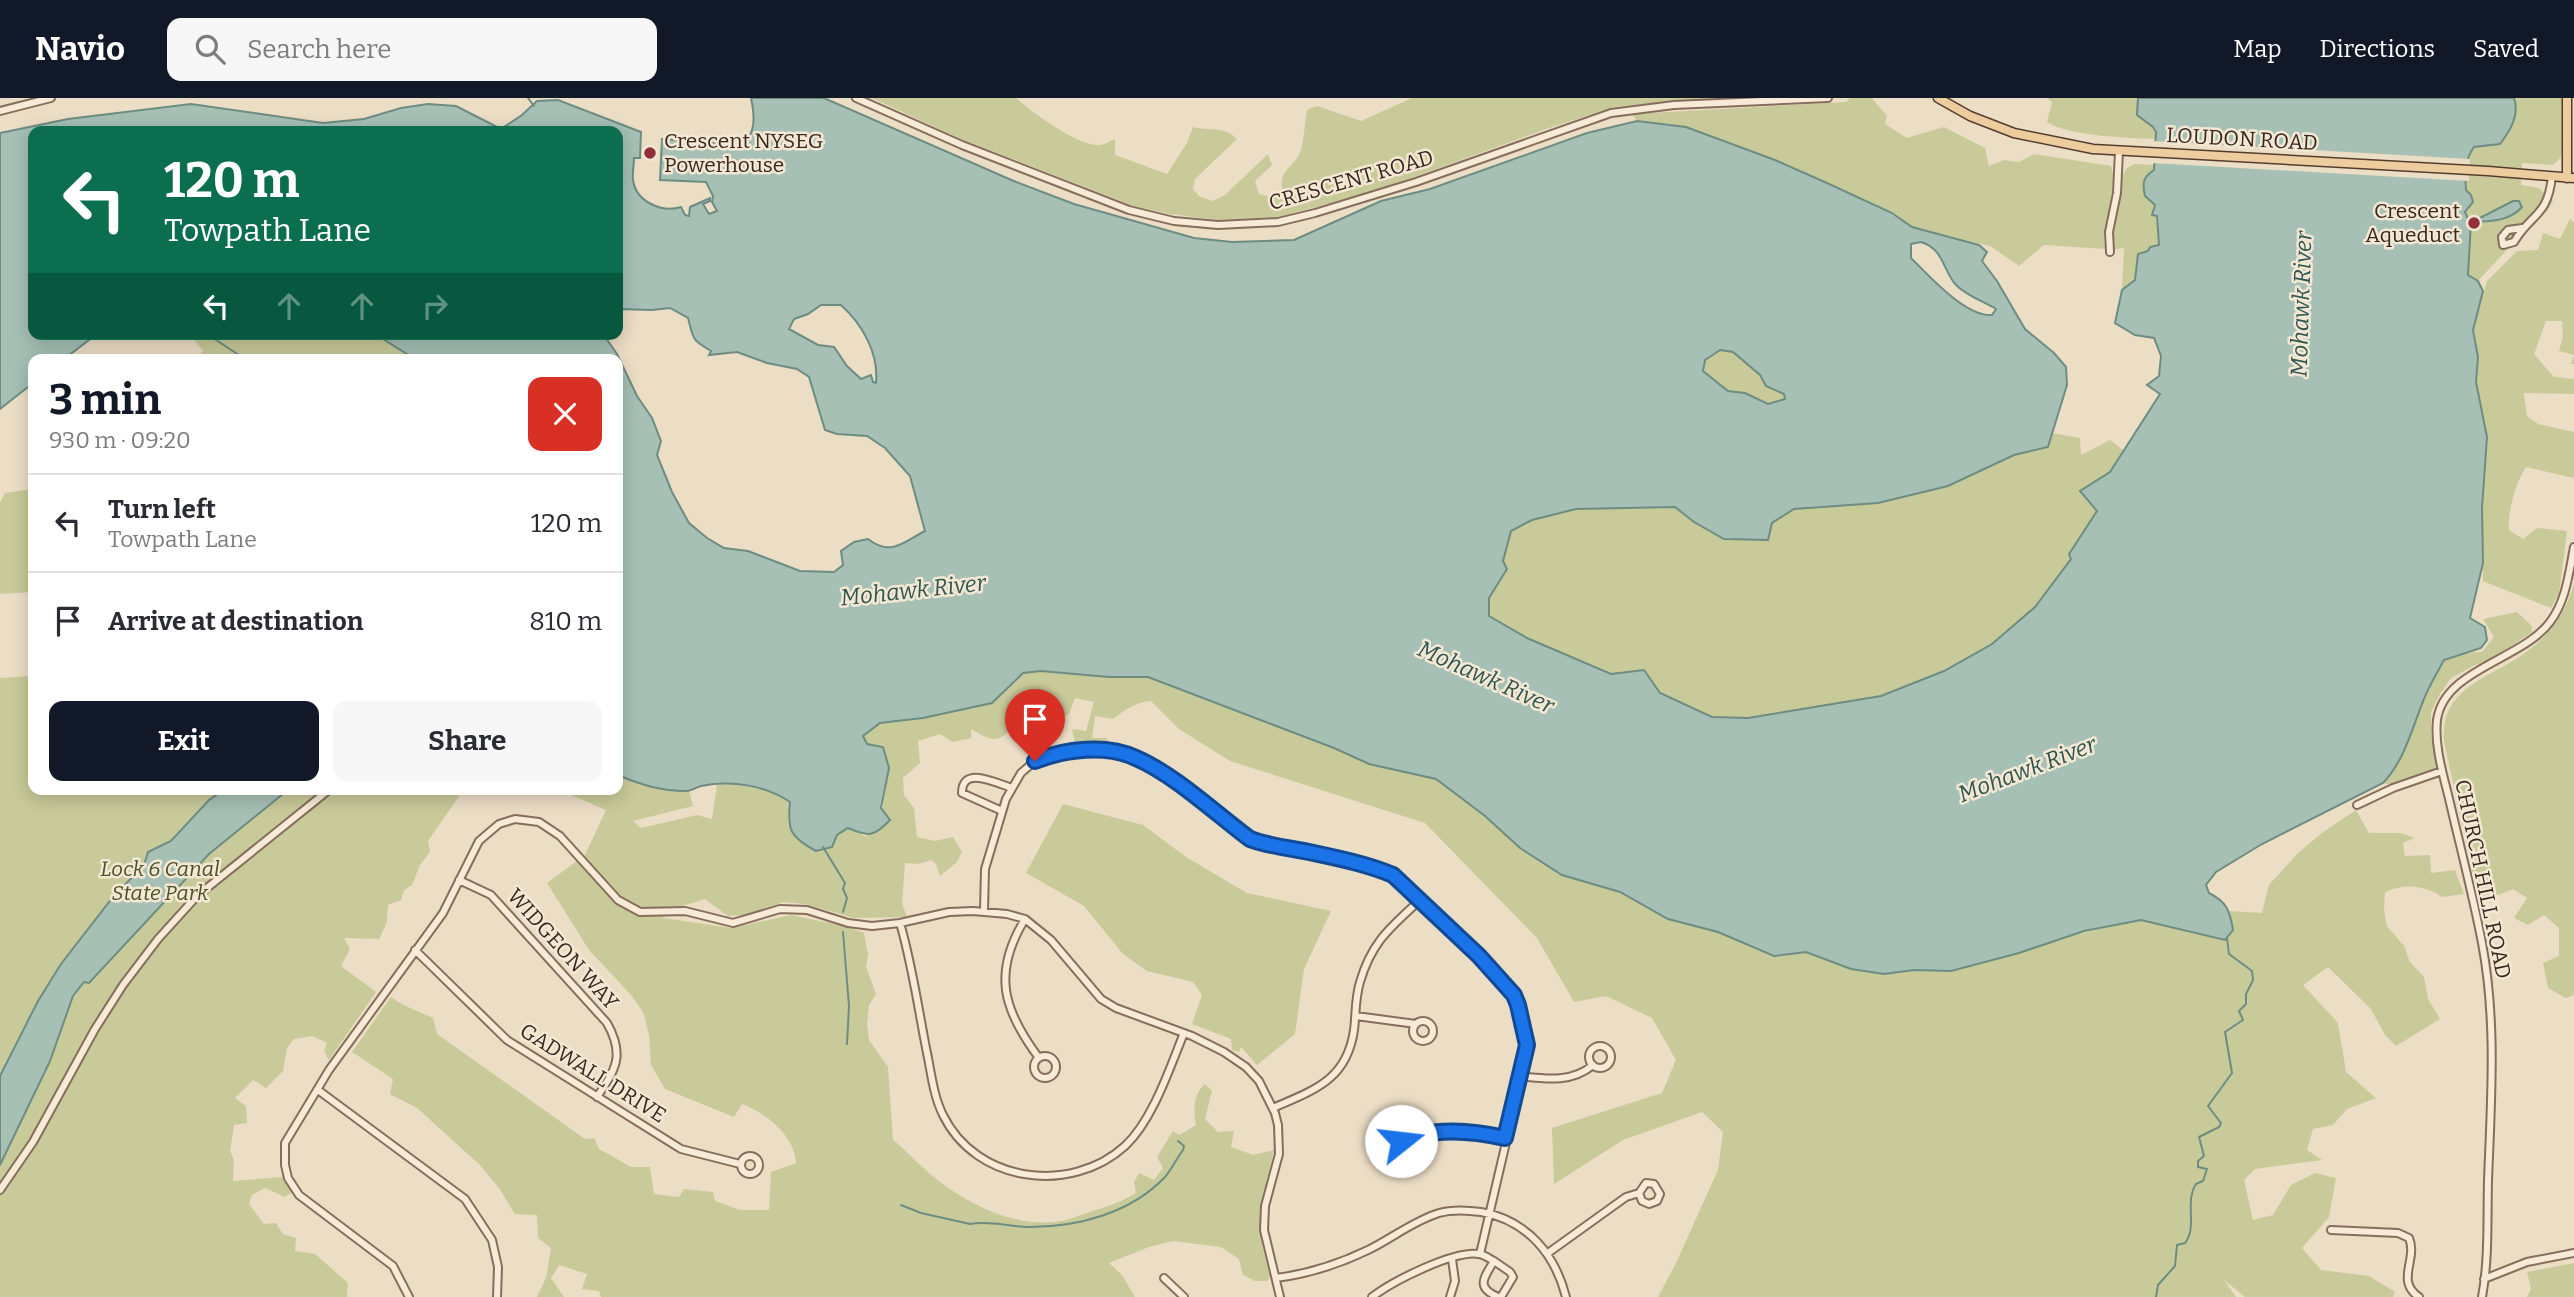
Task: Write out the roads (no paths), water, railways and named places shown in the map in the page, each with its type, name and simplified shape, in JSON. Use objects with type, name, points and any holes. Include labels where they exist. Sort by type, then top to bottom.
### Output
[{"type":"main road","name":"LOUDON ROAD","points":[[1938,98],[1970,116],[2014,133],[2050,142],[2119,151],[2570,178]]},
{"type":"main road","points":[[2567,98],[2570,178]]},
{"type":"street","points":[[0,111],[51,98]]},
{"type":"street","name":"CRESCENT ROAD","points":[[856,98],[962,145],[1129,210],[1174,221],[1219,225],[1278,222],[1315,213],[1612,113],[1674,105],[1828,98]]},
{"type":"street","points":[[2110,252],[2109,232],[2117,193],[2119,151]]},
{"type":"street","points":[[2522,228],[2541,213],[2550,195],[2552,177]]},
{"type":"street","name":"CHURCH HILL ROAD","points":[[2482,1297],[2493,1055],[2491,1001],[2479,930],[2442,771],[2437,731],[2440,708],[2446,696],[2463,680],[2517,650],[2551,622],[2567,585],[2574,547]]},
{"type":"street","points":[[984,911],[985,869],[1002,811],[1012,788],[1021,773],[1035,761],[1062,752],[1095,750],[1135,757],[1250,839],[1378,869],[1393,875],[1479,956],[1514,995],[1526,1034],[1527,1045],[1480,1254]]},
{"type":"street","points":[[2357,805],[2393,788],[2442,771]]},
{"type":"street","points":[[1002,811],[962,793],[962,784],[973,776],[1012,788]]},
{"type":"street","points":[[0,1190],[33,1142],[95,1028],[158,939],[214,881],[322,795]]},
{"type":"street","points":[[409,1297],[393,1266],[377,1251],[306,1202],[293,1186],[285,1165],[285,1143],[303,1109],[329,1070],[443,913],[479,841],[499,824],[515,819],[540,822],[560,836],[618,900],[640,912],[685,911],[733,923],[780,909],[807,910],[848,923],[872,926],[949,912],[984,911],[1025,919],[1051,940],[1101,999],[1116,1008],[1184,1032],[1224,1052],[1246,1067],[1259,1081],[1273,1108],[1280,1145],[1265,1206],[1264,1230],[1280,1297]]},
{"type":"street","name":"WIDGEON WAY","points":[[459,880],[491,895],[607,1023],[617,1041],[618,1054],[615,1068],[597,1097]]},
{"type":"street","points":[[1273,1108],[1314,1088],[1340,1069],[1349,1053],[1360,981],[1380,937],[1420,900]]},
{"type":"street","points":[[1025,919],[1012,941],[1007,958],[1006,986],[1014,1018],[1024,1038],[1039,1058]]},
{"type":"street","points":[[900,923],[936,1100],[956,1136],[982,1158],[1003,1169],[1044,1178],[1057,1177],[1103,1161],[1124,1147],[1148,1114],[1184,1032]]},
{"type":"street","name":"GADWALL DRIVE","points":[[415,950],[507,1040],[681,1149],[740,1164]]},
{"type":"street","points":[[1356,1016],[1416,1024]]},
{"type":"street","points":[[1520,1076],[1568,1078],[1593,1065]]},
{"type":"street","points":[[318,1090],[465,1199],[495,1248],[498,1297]]},
{"type":"street","points":[[1401,1137],[1449,1129],[1505,1138]]},
{"type":"street","points":[[1548,1253],[1626,1197],[1639,1193]]},
{"type":"street","points":[[1276,1278],[1300,1275],[1335,1264],[1367,1251],[1439,1213],[1465,1210],[1489,1214],[1515,1224],[1538,1242],[1557,1270],[1566,1297]]},
{"type":"street","points":[[2332,1230],[2398,1233],[2409,1238],[2412,1246],[2407,1282],[2411,1292],[2419,1297]]},
{"type":"street","points":[[2484,1279],[2527,1262],[2574,1253]]},
{"type":"street","points":[[1372,1297],[1432,1264],[1480,1254],[1494,1261],[1510,1272],[1513,1277],[1499,1297],[1487,1291],[1483,1285],[1483,1278],[1494,1261]]},
{"type":"street","points":[[1450,1297],[1455,1281],[1452,1259]]},
{"type":"street","points":[[1164,1278],[1184,1297]]},
{"type":"water","name":"Mohawk River","points":[[751,98],[824,98],[1016,182],[1074,204],[1194,238],[1232,242],[1294,240],[1381,201],[1430,189],[1587,133],[1637,121],[1686,127],[1775,160],[1827,183],[1892,213],[1912,227],[1979,245],[1987,252],[1982,261],[2025,329],[2054,353],[2066,367],[2067,385],[2048,447],[2014,455],[1948,486],[1878,503],[1794,509],[1772,523],[1768,540],[1724,539],[1694,522],[1675,507],[1576,509],[1532,520],[1511,531],[1503,561],[1507,569],[1489,598],[1489,616],[1527,638],[1611,674],[1644,670],[1660,693],[1712,717],[1748,718],[1881,696],[1944,671],[1992,644],[2035,607],[2071,559],[2069,554],[2097,511],[2080,491],[2110,472],[2160,394],[2147,385],[2159,376],[2161,356],[2154,338],[2135,335],[2115,323],[2122,290],[2135,280],[2138,254],[2159,245],[2157,216],[2152,215],[2155,205],[2145,196],[2144,187],[2144,181],[2154,170],[2156,132],[2137,115],[2138,98],[2514,98],[2515,117],[2507,134],[2500,144],[2474,147],[2468,157],[2465,173],[2466,190],[2473,202],[2465,212],[2468,219],[2476,220],[2513,201],[2519,201],[2522,207],[2505,218],[2471,222],[2468,275],[2478,281],[2483,291],[2473,330],[2478,357],[2476,382],[2487,437],[2482,508],[2483,563],[2470,618],[2485,627],[2487,640],[2481,648],[2444,660],[2426,694],[2402,754],[2383,783],[2262,844],[2216,872],[2206,885],[2209,893],[2220,900],[2229,912],[2233,930],[2225,940],[2141,920],[2084,931],[2019,953],[1951,971],[1914,970],[1884,974],[1851,969],[1806,952],[1774,956],[1718,932],[1668,919],[1620,892],[1562,875],[1520,848],[1485,816],[1436,779],[1369,764],[1148,677],[1109,677],[1041,671],[1023,673],[992,703],[923,718],[880,723],[863,736],[867,744],[883,747],[889,768],[881,808],[890,820],[880,830],[871,834],[848,828],[837,835],[832,847],[816,851],[792,832],[789,820],[790,802],[770,791],[736,784],[712,784],[688,791],[668,790],[623,777],[623,367],[637,396],[652,418],[661,441],[657,455],[672,492],[689,523],[724,548],[748,551],[800,571],[834,572],[843,565],[841,551],[854,542],[868,539],[884,547],[897,546],[925,531],[910,476],[885,448],[867,436],[837,434],[825,430],[809,377],[797,369],[767,363],[737,352],[709,355],[711,351],[694,338],[688,318],[670,308],[623,309],[623,126],[506,126],[537,101],[558,100],[641,132],[640,158],[634,158],[635,188],[644,200],[651,204],[666,208],[681,207],[685,215],[689,216],[690,207],[710,198],[710,201],[703,204],[709,214],[717,211],[712,202],[713,196],[706,182],[660,180],[662,139],[742,147],[750,136],[754,118]],"holes":[[[1921,242],[1929,245],[1939,255],[1960,289],[1996,309],[1992,315],[1982,314],[1960,303],[1911,258],[1911,244]],[[821,305],[841,305],[862,330],[875,361],[876,383],[871,375],[861,379],[847,366],[834,347],[818,345],[789,329],[794,319]],[[1720,350],[1733,352],[1760,375],[1766,386],[1784,394],[1785,399],[1768,404],[1745,393],[1728,391],[1703,371],[1705,360]]]},
{"type":"water","points":[[191,104],[323,123],[364,119],[401,108],[428,104],[456,106],[495,126],[34,126],[68,119]]},
{"type":"water","points":[[28,127],[28,340],[89,340],[71,354],[28,354],[28,387],[0,409],[0,133]]},
{"type":"water","points":[[385,340],[607,340],[617,354],[407,354]]},
{"type":"water","points":[[216,795],[282,795],[209,854],[89,983],[84,982],[73,996],[50,1061],[0,1165],[0,1076],[38,1001],[61,964],[113,897],[144,865],[148,852],[171,841]]},
{"type":"waterway","points":[[528,98],[534,106]]},
{"type":"waterway","points":[[216,340],[237,354]]},
{"type":"waterway","points":[[823,847],[845,883],[843,889],[847,898],[843,912]]},
{"type":"waterway","points":[[843,932],[849,1006],[847,1044]]},
{"type":"waterway","points":[[2156,1297],[2158,1285],[2175,1266],[2177,1245],[2185,1243],[2189,1236],[2193,1191],[2196,1184],[2203,1181],[2207,1169],[2198,1167],[2198,1161],[2204,1156],[2199,1137],[2219,1127],[2221,1123],[2208,1106],[2232,1073],[2225,1032],[2243,1020],[2239,1011],[2246,1004],[2246,994],[2253,980],[2252,971],[2229,954],[2227,938]]},
{"type":"waterway","points":[[901,1205],[921,1213],[970,1224],[1030,1227],[1085,1221],[1120,1209],[1151,1189],[1168,1174],[1183,1150],[1184,1146],[1178,1141]]},
{"type":"place","name":"Crescent NYSEG Powerhouse","points":[[650,153]]},
{"type":"place","name":"Crescent Aqueduct","points":[[2474,223]]},
{"type":"park label","name":"Lock 6 Canal State Park","points":[[160,881]]}]
